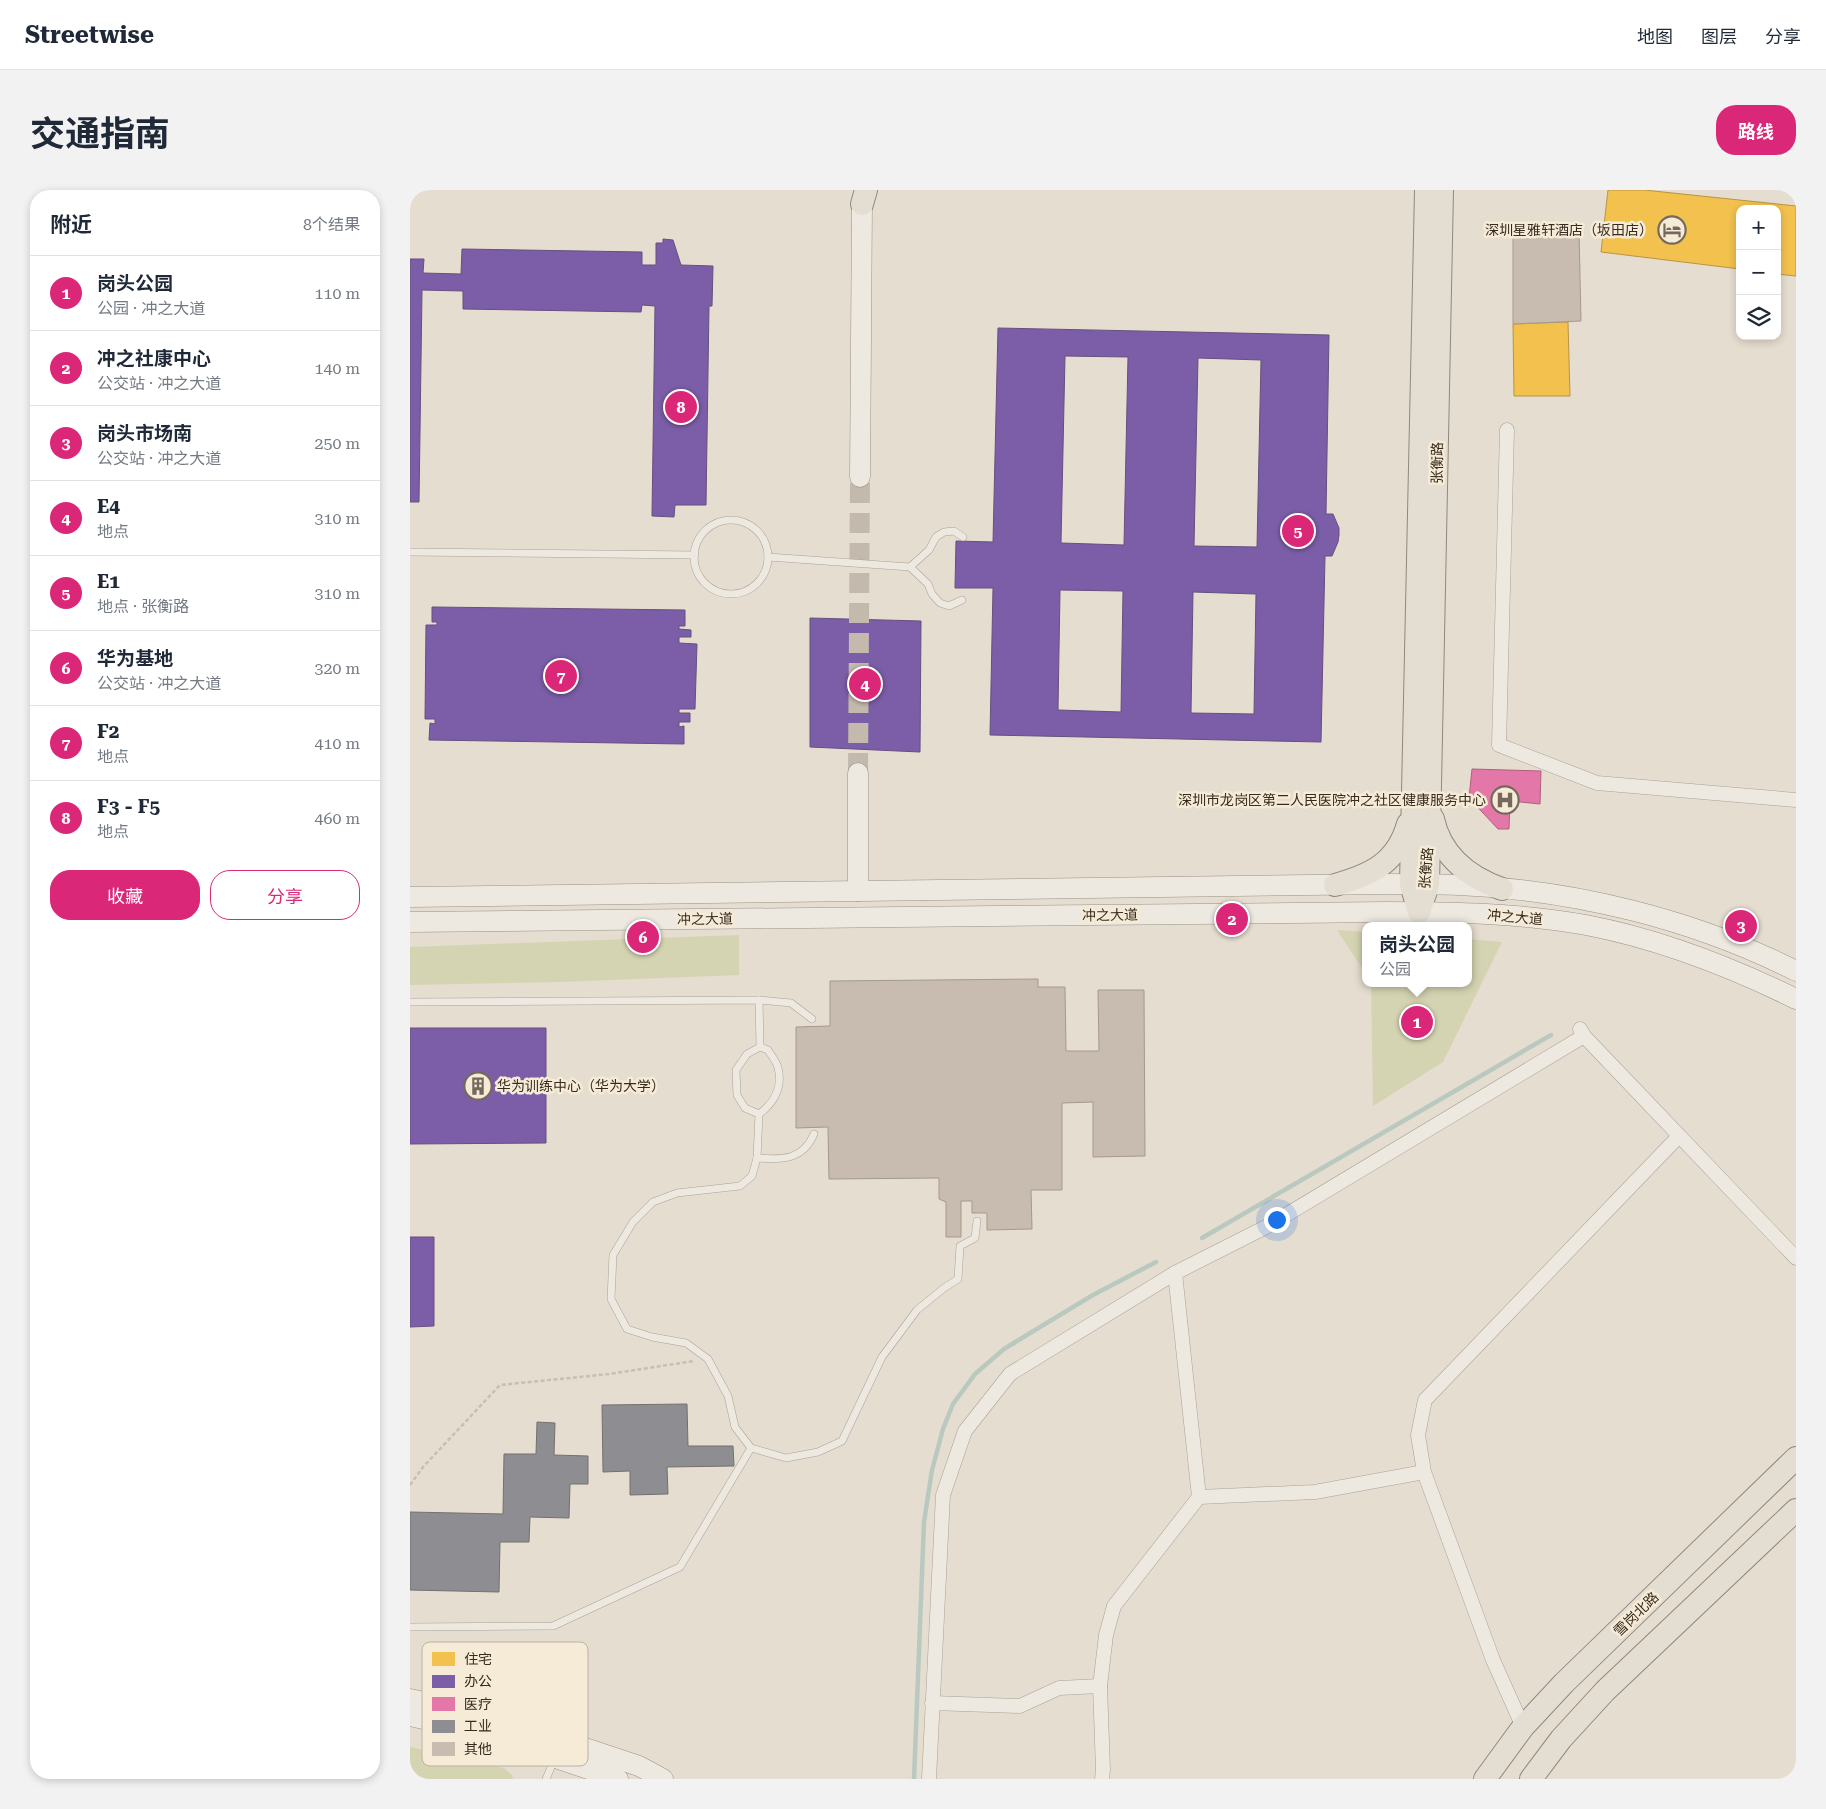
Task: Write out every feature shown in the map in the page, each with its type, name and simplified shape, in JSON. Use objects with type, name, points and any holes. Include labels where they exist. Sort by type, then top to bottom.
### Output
[{"type":"main road","name":"张衡路","points":[[1421,804],[1426,190]]},
{"type":"main road","name":"张衡路","points":[[1419,912],[1442,190]]},
{"type":"main road","points":[[860,477],[862,195]]},
{"type":"main road","points":[[858,773],[858,891]]},
{"type":"main road","points":[[1335,885],[1358,879],[1389,861],[1401,844],[1421,804]]},
{"type":"main road","points":[[1421,804],[1445,849],[1456,863],[1478,879],[1502,889]]},
{"type":"main road","name":"冲之大道","points":[[410,897],[1459,885],[1575,899],[1663,919],[1753,951],[1796,971]]},
{"type":"main road","name":"冲之大道","points":[[410,922],[1419,912],[1502,914],[1586,925],[1672,948],[1718,964],[1796,999]]},
{"type":"main road","name":"雪岗北路","points":[[1485,1779],[1524,1727],[1564,1683],[1796,1458]]},
{"type":"main road","points":[[1531,1779],[1561,1739],[1605,1691],[1796,1510]]},
{"type":"main road","points":[[588,1755],[639,1766],[663,1779]]},
{"type":"main road","points":[[588,1764],[618,1779]]},
{"type":"street","points":[[1507,430],[1500,745],[1598,783],[1796,800]]},
{"type":"street","points":[[929,1779],[943,1495],[965,1431],[1010,1374],[1175,1273],[1266,1227],[1582,1032],[1796,1258]]},
{"type":"street","points":[[1524,1727],[1492,1660],[1424,1472],[1418,1435],[1425,1400],[1679,1136]]},
{"type":"street","points":[[1102,1779],[1100,1686],[1106,1635],[1114,1606],[1199,1497],[1175,1273]]},
{"type":"street","points":[[1199,1497],[1315,1492],[1424,1472]]},
{"type":"street","points":[[932,1703],[1020,1706],[1059,1688],[1100,1686]]},
{"type":"lane","points":[[736,520],[749,524],[759,532],[766,544],[768,557],[766,570],[757,584],[743,592],[727,594],[712,588],[700,577],[695,564],[695,550],[700,537],[710,527],[722,521],[736,520]]},
{"type":"lane","points":[[910,567],[929,550],[936,537],[944,532],[954,531],[964,537]]},
{"type":"lane","points":[[410,552],[695,555]]},
{"type":"lane","points":[[768,557],[910,567],[928,584],[932,594],[940,603],[949,606],[962,600]]},
{"type":"lane","points":[[410,1002],[759,1000],[791,1003],[812,1019]]},
{"type":"lane","points":[[759,1000],[760,1047]]},
{"type":"lane","points":[[759,1114],[745,1108],[737,1094],[736,1070],[746,1054],[760,1047],[768,1050],[778,1067],[778,1092],[768,1107],[759,1114],[757,1158],[752,1176],[740,1186],[677,1192],[654,1202],[633,1222],[613,1254],[611,1299],[627,1329],[652,1337],[686,1343],[708,1359],[728,1396],[735,1427],[751,1448],[786,1458],[818,1452],[842,1441],[882,1357],[917,1310],[958,1279],[960,1246],[975,1238],[976,1221]]},
{"type":"lane","points":[[757,1158],[781,1160],[798,1154],[810,1144],[814,1134]]},
{"type":"lane","points":[[410,1628],[553,1626],[680,1567],[751,1448]]},
{"type":"lane","points":[[546,1779],[551,1766]]},
{"type":"path","points":[[410,1486],[423,1467],[500,1385],[609,1374],[708,1359]]},
{"type":"green space","points":[[1337,930],[1362,932],[1362,968]]},
{"type":"green space","points":[[739,935],[739,975],[560,982],[410,985],[410,947]]},
{"type":"green space","points":[[1472,939],[1502,942],[1443,1062],[1373,1106],[1371,987],[1472,987]]},
{"type":"green space","points":[[410,1747],[422,1750],[422,1766],[495,1766],[504,1768],[512,1775],[513,1779],[410,1779]]},
{"type":"building: 住宅","name":"深圳星雅轩酒店（坂田店）","points":[[1608,190],[1644,190],[1796,206],[1796,276],[1781,274],[1781,205],[1736,205],[1736,269],[1601,252]]},
{"type":"building: 住宅","points":[[1568,322],[1570,396],[1514,396],[1513,324]]},
{"type":"building: 办公","points":[[663,239],[673,240],[681,265],[713,266],[712,306],[709,306],[706,505],[675,505],[674,517],[652,516],[655,306],[642,305],[641,312],[463,309],[463,291],[422,290],[419,502],[410,502],[410,259],[424,259],[423,273],[461,274],[462,249],[642,252],[642,265],[656,265],[656,243],[663,243]]},
{"type":"building: 办公","points":[[998,328],[1329,335],[1326,514],[1333,514],[1339,528],[1339,535],[1332,556],[1325,556],[1321,742],[990,735],[993,588],[955,588],[956,541],[993,542]],"holes":[[[1065,356],[1128,357],[1124,545],[1061,543]],[[1198,358],[1261,360],[1257,547],[1194,546]],[[1060,590],[1123,591],[1121,712],[1058,710]],[[1193,592],[1256,594],[1254,714],[1191,713]]]},
{"type":"building: 办公","points":[[432,607],[685,610],[685,626],[679,626],[679,629],[691,630],[691,637],[679,637],[679,643],[697,644],[695,709],[679,709],[679,713],[690,713],[690,722],[679,722],[679,727],[684,726],[684,744],[429,740],[430,723],[435,724],[435,719],[425,719],[426,625],[437,625],[437,622],[432,622]]},
{"type":"building: 办公","points":[[810,618],[921,621],[920,752],[810,747]]},
{"type":"building: 办公","name":"华为训练中心（华为大学）","points":[[410,1028],[546,1028],[546,1143],[410,1144]]},
{"type":"building: 办公","points":[[410,1237],[434,1237],[434,1326],[410,1327]]},
{"type":"building: 医疗","name":"深圳市龙岗区第二人民医院冲之社区健康服务中心","points":[[1472,769],[1541,771],[1540,804],[1510,801],[1509,829],[1498,829],[1469,798]]},
{"type":"building: 工业","points":[[687,1404],[688,1446],[733,1446],[734,1466],[667,1467],[668,1494],[630,1495],[630,1471],[603,1472],[602,1405]]},
{"type":"building: 工业","points":[[537,1422],[555,1423],[554,1455],[588,1456],[588,1484],[570,1484],[569,1518],[530,1517],[529,1542],[500,1542],[499,1592],[410,1590],[410,1512],[503,1514],[504,1454],[536,1454]]},
{"type":"building: 其他","points":[[1579,231],[1581,321],[1513,324],[1513,233]]},
{"type":"building: 其他","points":[[1038,979],[1038,987],[1065,987],[1066,1051],[1099,1051],[1098,990],[1144,990],[1145,1156],[1093,1157],[1093,1102],[1062,1103],[1062,1190],[1031,1190],[1032,1229],[987,1230],[987,1213],[972,1213],[972,1201],[961,1201],[961,1237],[946,1237],[946,1202],[939,1199],[939,1178],[829,1179],[828,1127],[796,1128],[796,1027],[830,1026],[830,981]]},
{"type":"waterway","points":[[1202,1238],[1551,1035]]},
{"type":"waterway","points":[[914,1779],[924,1522],[932,1470],[943,1429],[953,1404],[975,1374],[1004,1349],[1093,1295],[1156,1262]]},
{"type":"tunnel","points":[[858,773],[860,477]]},
{"type":"place","name":"深圳星雅轩酒店（坂田店）","points":[[1672,230]]},
{"type":"place","name":"F3 - F5","points":[[681,407]]},
{"type":"place","name":"E1","points":[[1298,531]]},
{"type":"place","name":"F2","points":[[561,676]]},
{"type":"place","name":"E4","points":[[865,684]]},
{"type":"place","name":"深圳市龙岗区第二人民医院冲之社区健康服务中心","points":[[1505,800]]},
{"type":"place","name":"冲之社康中心","points":[[1232,919]]},
{"type":"place","name":"岗头市场南","points":[[1741,926]]},
{"type":"place","name":"华为基地","points":[[643,937]]},
{"type":"place","name":"岗头公园","points":[[1417,1022]]},
{"type":"place","name":"华为训练中心（华为大学）","points":[[478,1086]]}]
